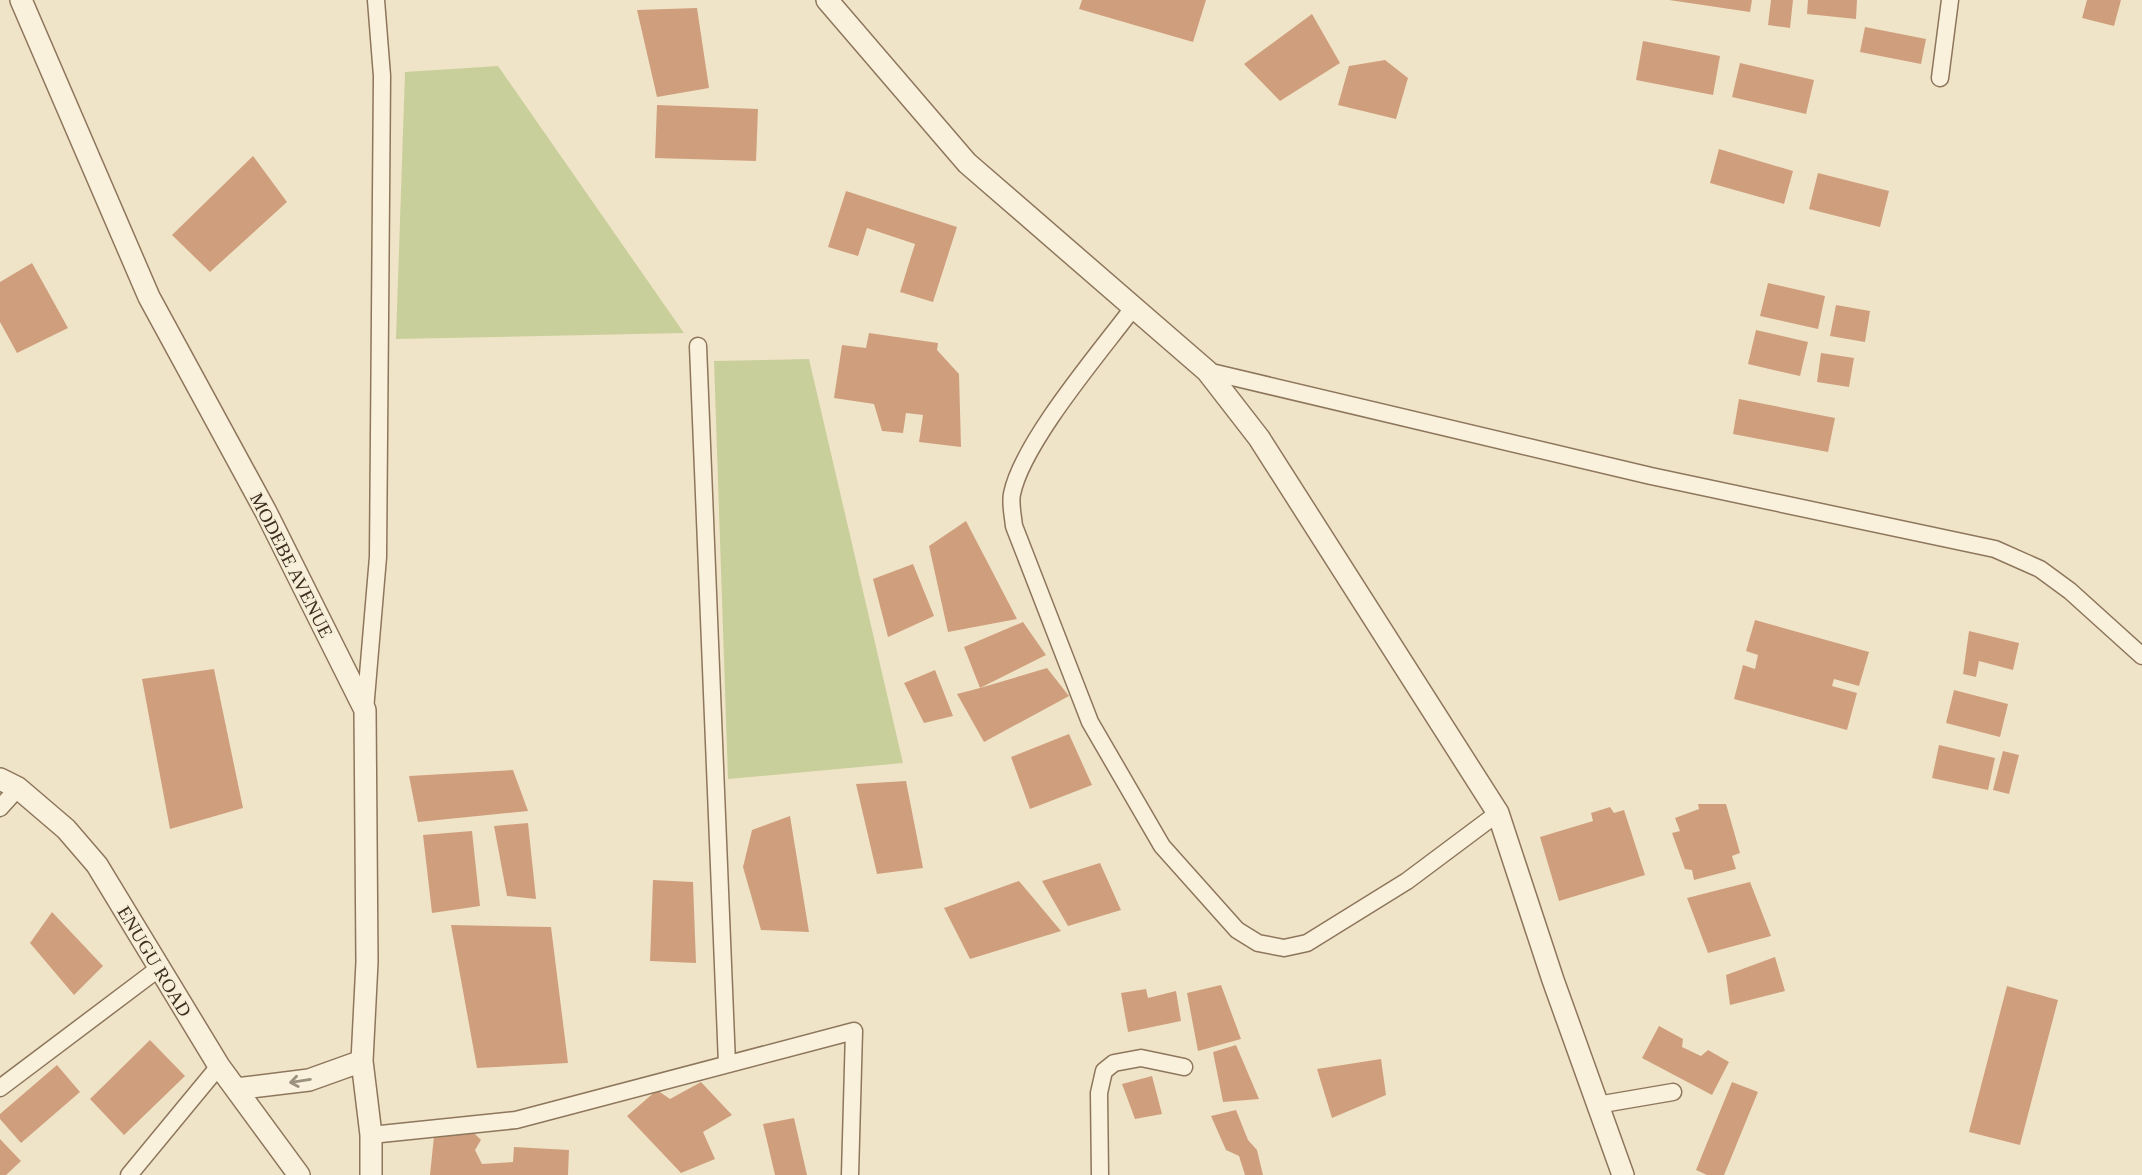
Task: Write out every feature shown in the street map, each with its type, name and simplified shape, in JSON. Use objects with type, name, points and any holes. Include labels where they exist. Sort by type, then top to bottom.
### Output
[{"type":"street","name":"MODEBE AVENUE","points":[[21,0],[149,297],[266,512],[365,710],[367,962],[362,1061],[371,1135],[371,1175]]},
{"type":"street","points":[[365,710],[378,557],[382,76],[376,0]]},
{"type":"street","points":[[827,0],[967,163],[1207,372],[1259,438],[1498,813],[1623,1175]]},
{"type":"street","points":[[1940,78],[1950,0]]},
{"type":"street","points":[[1133,308],[1059,407],[1019,472],[1011,496],[1014,526],[1090,722],[1162,846],[1237,930],[1258,943],[1284,948],[1307,943],[1407,881],[1498,813]]},
{"type":"street","points":[[698,345],[727,1065]]},
{"type":"street","points":[[1207,372],[1651,476],[1995,549],[2040,569],[2070,591],[2142,656]]},
{"type":"street","points":[[0,808],[9,784]]},
{"type":"street","name":"ENUGU ROAD","points":[[9,784],[66,829],[97,865],[219,1066],[295,1168],[312,1175]]},
{"type":"street","points":[[0,1088],[158,969]]},
{"type":"street","points":[[371,1135],[516,1120],[854,1031],[850,1175]]},
{"type":"street","points":[[1100,1175],[1099,1093],[1104,1071],[1114,1063],[1141,1058],[1184,1067]]},
{"type":"street","points":[[236,1089],[309,1080],[362,1061]]},
{"type":"street","points":[[129,1175],[219,1066]]},
{"type":"street","points":[[1598,1105],[1674,1092]]},
{"type":"green space","points":[[498,66],[684,333],[396,339],[405,72]]},
{"type":"green space","points":[[809,359],[903,763],[728,779],[714,361]]},
{"type":"building","points":[[1082,0],[1206,0],[1193,42],[1079,9]]},
{"type":"building","points":[[1669,0],[1752,0],[1750,12]]},
{"type":"building","points":[[1771,0],[1793,0],[1790,28],[1768,25]]},
{"type":"building","points":[[1808,0],[1857,0],[1856,19],[1807,14]]},
{"type":"building","points":[[2087,0],[2121,0],[2114,26],[2082,18]]},
{"type":"building","points":[[697,8],[709,88],[657,97],[637,10]]},
{"type":"building","points":[[1312,14],[1340,63],[1280,101],[1244,64]]},
{"type":"building","points":[[1865,27],[1926,39],[1921,64],[1860,52]]},
{"type":"building","points":[[1643,41],[1720,56],[1713,95],[1636,80]]},
{"type":"building","points":[[1385,60],[1408,78],[1396,119],[1338,105],[1349,66]]},
{"type":"building","points":[[1740,63],[1814,80],[1806,114],[1732,97]]},
{"type":"building","points":[[657,105],[758,109],[756,161],[655,158]]},
{"type":"building","points":[[1719,149],[1793,171],[1784,204],[1710,183]]},
{"type":"building","points":[[253,156],[287,202],[210,272],[172,235]]},
{"type":"building","points":[[1818,173],[1889,191],[1880,227],[1809,209]]},
{"type":"building","points":[[846,191],[957,227],[933,302],[900,292],[915,244],[867,228],[858,256],[828,247]]},
{"type":"building","points":[[32,263],[68,328],[17,353],[0,322],[0,282]]},
{"type":"building","points":[[1768,283],[1825,296],[1818,329],[1760,316]]},
{"type":"building","points":[[1836,305],[1870,311],[1865,342],[1830,336]]},
{"type":"building","points":[[1756,330],[1808,342],[1800,376],[1748,364]]},
{"type":"building","points":[[869,333],[938,343],[937,350],[959,374],[961,447],[919,442],[923,415],[906,413],[903,433],[882,431],[874,404],[834,398],[842,345],[866,348]]},
{"type":"building","points":[[1821,353],[1854,358],[1849,387],[1817,382]]},
{"type":"building","points":[[1739,399],[1835,418],[1828,452],[1733,434]]},
{"type":"building","points":[[966,521],[1017,619],[948,632],[929,546]]},
{"type":"building","points":[[913,564],[934,616],[888,637],[873,579]]},
{"type":"building","points":[[1755,620],[1869,652],[1859,686],[1834,679],[1832,686],[1857,693],[1847,730],[1734,699],[1743,665],[1755,669],[1758,655],[1746,651]]},
{"type":"building","points":[[1023,622],[1046,655],[980,688],[964,647]]},
{"type":"building","points":[[1969,631],[2019,643],[2013,670],[1979,661],[1976,677],[1963,674]]},
{"type":"building","points":[[1047,668],[1069,696],[984,742],[957,694]]},
{"type":"building","points":[[214,669],[243,808],[170,829],[142,679]]},
{"type":"building","points":[[935,670],[953,716],[924,723],[904,683]]},
{"type":"building","points":[[1954,690],[2008,704],[2000,737],[1946,723]]},
{"type":"building","points":[[1069,734],[1092,785],[1030,809],[1011,757]]},
{"type":"building","points":[[1939,745],[1995,758],[1988,790],[1932,778]]},
{"type":"building","points":[[2003,751],[2019,755],[2009,794],[1993,790]]},
{"type":"building","points":[[513,770],[528,811],[418,822],[409,776]]},
{"type":"building","points":[[906,781],[923,868],[877,874],[856,784]]},
{"type":"building","points":[[1698,804],[1726,804],[1740,853],[1732,856],[1736,869],[1694,880],[1692,870],[1685,869],[1672,833],[1680,831],[1675,818],[1699,809]]},
{"type":"building","points":[[1610,807],[1614,813],[1624,810],[1645,875],[1559,901],[1540,837],[1593,821],[1591,813]]},
{"type":"building","points":[[790,816],[809,932],[761,930],[743,867],[752,830]]},
{"type":"building","points":[[528,823],[536,899],[507,896],[494,826]]},
{"type":"building","points":[[472,831],[480,906],[432,913],[423,835]]},
{"type":"building","points":[[1100,863],[1121,910],[1068,926],[1042,881]]},
{"type":"building","points":[[653,880],[693,882],[696,963],[650,961]]},
{"type":"building","points":[[1019,881],[1061,931],[970,959],[944,908]]},
{"type":"building","points":[[1750,882],[1771,936],[1708,953],[1687,898]]},
{"type":"building","points":[[52,912],[103,966],[74,995],[30,943]]},
{"type":"building","points":[[451,925],[551,927],[568,1063],[477,1068]]},
{"type":"building","points":[[1775,957],[1785,991],[1730,1005],[1726,975]]},
{"type":"building","points":[[1221,985],[1241,1039],[1198,1051],[1187,993]]},
{"type":"building","points":[[2007,986],[2058,1000],[2020,1145],[1969,1132]]},
{"type":"building","points":[[1146,989],[1148,998],[1176,991],[1181,1021],[1128,1032],[1121,993]]},
{"type":"building","points":[[1659,1026],[1683,1039],[1682,1047],[1701,1056],[1708,1050],[1729,1062],[1712,1095],[1642,1058]]},
{"type":"building","points":[[150,1040],[185,1076],[124,1135],[90,1099]]},
{"type":"building","points":[[1236,1045],[1259,1099],[1223,1102],[1213,1052]]},
{"type":"building","points":[[1381,1059],[1386,1095],[1332,1118],[1317,1069]]},
{"type":"building","points":[[57,1065],[80,1092],[21,1143],[0,1119],[0,1114]]},
{"type":"building","points":[[1152,1076],[1162,1114],[1135,1119],[1122,1084]]},
{"type":"building","points":[[701,1082],[732,1115],[703,1132],[715,1159],[681,1173],[627,1116],[657,1090],[670,1099]]},
{"type":"building","points":[[1732,1082],[1758,1092],[1724,1175],[1707,1175],[1696,1170]]},
{"type":"building","points":[[1236,1110],[1248,1140],[1257,1150],[1263,1175],[1245,1175],[1239,1156],[1226,1150],[1211,1116]]},
{"type":"building","points":[[794,1118],[807,1175],[775,1175],[763,1124]]},
{"type":"building","points":[[473,1132],[481,1140],[475,1150],[482,1164],[513,1162],[514,1147],[569,1150],[568,1175],[430,1175],[434,1136]]},
{"type":"building","points":[[0,1139],[21,1161],[6,1175],[0,1175]]}]
